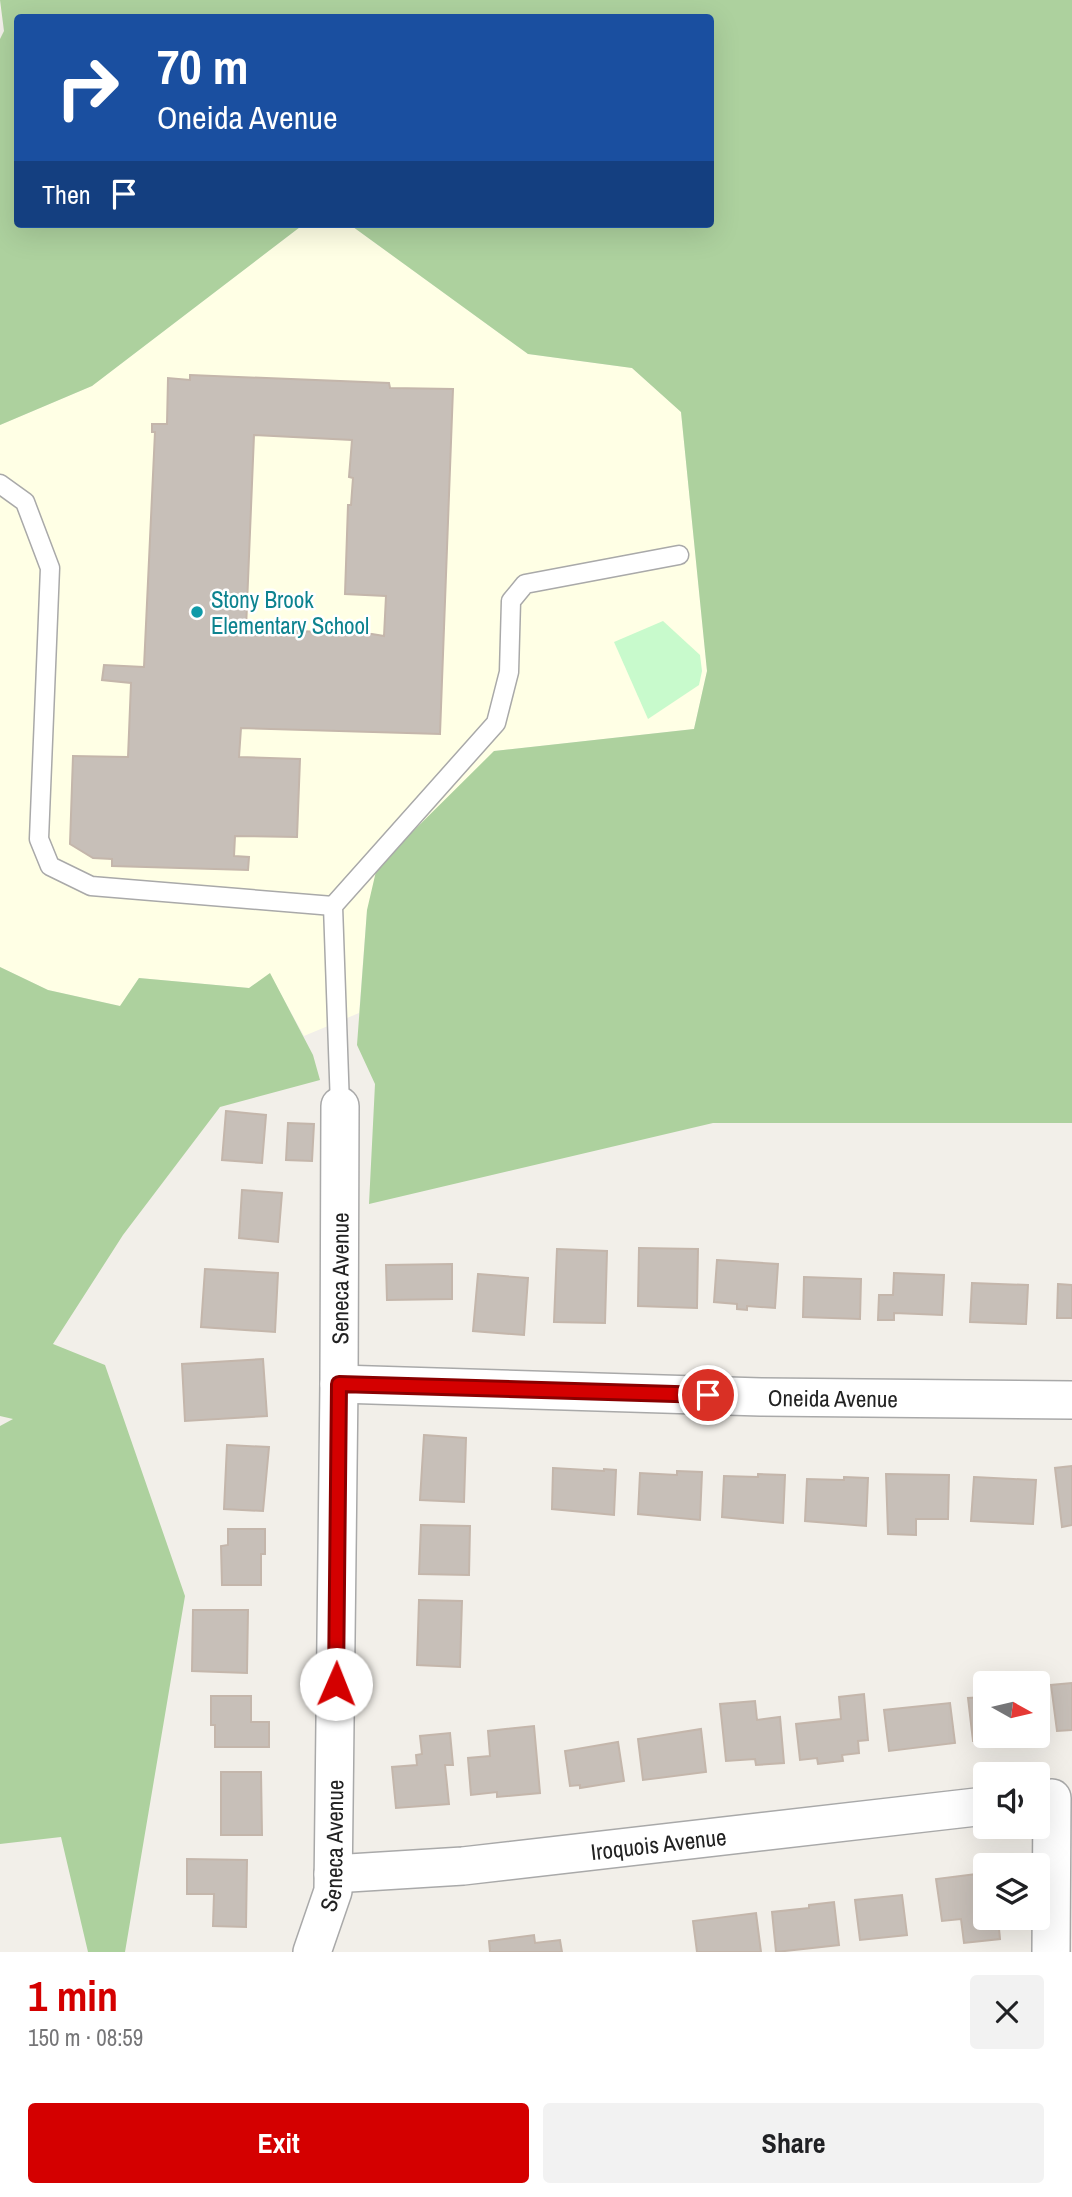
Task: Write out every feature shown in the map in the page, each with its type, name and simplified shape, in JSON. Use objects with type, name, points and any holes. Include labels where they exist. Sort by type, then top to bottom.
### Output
[{"type":"street","name":"Seneca Avenue","points":[[312,1952],[333,1891],[340,1107]]},
{"type":"street","name":"Oneida Avenue","points":[[339,1384],[761,1397],[1072,1400]]},
{"type":"street","points":[[1051,1952],[1054,1798]]},
{"type":"street","name":"Iroquois Avenue","points":[[333,1874],[463,1866],[973,1807]]},
{"type":"lane","points":[[0,484],[26,502],[50,568],[39,839],[50,866],[91,886],[333,905]]},
{"type":"lane","points":[[340,1107],[333,905],[496,723],[509,672],[510,601],[525,584],[679,555]]},
{"type":"shaded area","points":[[299,228],[355,228],[528,354],[632,368],[681,412],[707,671],[694,729],[494,751],[367,910],[359,1013],[304,1036],[270,974],[249,988],[139,978],[120,1006],[48,990],[0,967],[0,425],[92,386]]},
{"type":"green space","points":[[0,0],[1072,0],[1072,1123],[713,1123],[369,1204],[375,1084],[357,1045],[367,910],[377,867],[494,751],[694,729],[707,671],[681,412],[632,368],[528,354],[355,228],[714,228],[714,14],[14,14],[14,228],[299,228],[92,386],[0,425],[0,39],[4,31]]},
{"type":"green space","points":[[663,621],[700,655],[702,671],[699,685],[648,719],[614,642]]},
{"type":"green space","points":[[0,967],[48,990],[120,1006],[139,978],[249,988],[270,973],[313,1055],[320,1080],[220,1107],[123,1235],[53,1344],[105,1365],[185,1596],[125,1952],[88,1952],[61,1837],[0,1844],[0,1426],[13,1419],[0,1416]]},
{"type":"building","name":"Stony Brook Elementary School","points":[[190,375],[389,383],[390,388],[453,389],[440,734],[241,728],[239,757],[300,759],[297,837],[235,836],[234,856],[249,857],[248,870],[112,866],[112,859],[93,858],[70,844],[73,756],[128,757],[131,683],[102,680],[104,665],[144,667],[155,432],[152,432],[152,424],[167,424],[168,378],[190,380]],"holes":[[[254,435],[352,440],[349,477],[353,478],[351,505],[348,505],[345,594],[386,596],[384,636],[246,629]]]},
{"type":"building","points":[[226,1111],[266,1115],[262,1163],[222,1160]]},
{"type":"building","points":[[288,1123],[314,1124],[312,1161],[286,1160]]},
{"type":"building","points":[[242,1190],[282,1193],[278,1242],[239,1238]]},
{"type":"building","points":[[639,1248],[698,1249],[697,1308],[638,1306]]},
{"type":"building","points":[[557,1249],[607,1251],[605,1323],[554,1322]]},
{"type":"building","points":[[717,1260],[778,1264],[775,1308],[747,1306],[747,1310],[737,1309],[737,1304],[714,1302]]},
{"type":"building","points":[[452,1264],[452,1299],[387,1300],[386,1265]]},
{"type":"building","points":[[205,1269],[278,1273],[275,1332],[201,1327]]},
{"type":"building","points":[[894,1273],[944,1275],[942,1315],[894,1313],[894,1320],[878,1320],[879,1295],[893,1295]]},
{"type":"building","points":[[478,1274],[528,1278],[524,1335],[473,1331]]},
{"type":"building","points":[[804,1277],[861,1279],[860,1319],[803,1317]]},
{"type":"building","points":[[972,1283],[1028,1285],[1026,1324],[970,1322]]},
{"type":"building","points":[[1058,1284],[1072,1285],[1072,1318],[1057,1318]]},
{"type":"building","points":[[263,1359],[267,1416],[185,1421],[182,1364]]},
{"type":"building","points":[[424,1435],[466,1438],[464,1502],[420,1500]]},
{"type":"building","points":[[227,1445],[269,1447],[263,1511],[224,1509]]},
{"type":"building","points":[[1072,1466],[1072,1525],[1062,1527],[1055,1468]]},
{"type":"building","points":[[553,1468],[616,1470],[614,1515],[552,1509]]},
{"type":"building","points":[[677,1471],[702,1472],[700,1520],[638,1514],[640,1473],[677,1475]]},
{"type":"building","points":[[758,1474],[785,1475],[783,1523],[722,1517],[724,1476],[758,1477]]},
{"type":"building","points":[[886,1474],[949,1475],[948,1519],[916,1519],[916,1535],[888,1534]]},
{"type":"building","points":[[844,1477],[868,1478],[866,1526],[805,1521],[807,1479],[844,1480]]},
{"type":"building","points":[[974,1477],[1036,1480],[1033,1524],[971,1521]]},
{"type":"building","points":[[421,1525],[470,1526],[469,1575],[419,1574]]},
{"type":"building","points":[[228,1529],[265,1529],[265,1554],[261,1554],[261,1585],[222,1585],[221,1546],[228,1545]]},
{"type":"building","points":[[419,1600],[462,1601],[460,1667],[417,1665]]},
{"type":"building","points":[[193,1610],[248,1610],[247,1673],[192,1671]]},
{"type":"building","points":[[1072,1683],[1072,1730],[1057,1731],[1051,1685]]},
{"type":"building","points":[[864,1694],[868,1740],[858,1741],[859,1753],[842,1755],[843,1761],[818,1764],[817,1758],[800,1760],[796,1724],[841,1719],[839,1697]]},
{"type":"building","points":[[211,1696],[251,1696],[251,1722],[269,1722],[269,1747],[215,1747],[215,1725],[211,1725]]},
{"type":"building","points":[[968,1698],[973,1698],[973,1741]]},
{"type":"building","points":[[755,1701],[757,1720],[780,1717],[784,1763],[756,1765],[755,1759],[726,1761],[720,1704]]},
{"type":"building","points":[[950,1703],[955,1743],[889,1751],[884,1710]]},
{"type":"building","points":[[534,1726],[540,1793],[497,1797],[497,1792],[471,1795],[468,1758],[490,1756],[488,1731]]},
{"type":"building","points":[[701,1729],[706,1772],[643,1780],[638,1739]]},
{"type":"building","points":[[450,1733],[453,1765],[445,1765],[449,1804],[396,1808],[392,1767],[417,1765],[416,1755],[422,1754],[420,1736]]},
{"type":"building","points":[[618,1742],[624,1781],[580,1788],[580,1785],[570,1786],[565,1751]]},
{"type":"building","points":[[221,1772],[261,1772],[262,1835],[221,1835]]},
{"type":"building","points":[[187,1859],[247,1860],[246,1927],[213,1926],[214,1894],[187,1894]]},
{"type":"building","points":[[973,1874],[973,1930],[999,1930],[1000,1939],[964,1943],[961,1919],[942,1921],[936,1879]]},
{"type":"building","points":[[902,1895],[907,1935],[860,1940],[855,1900]]},
{"type":"building","points":[[834,1902],[839,1945],[776,1952],[772,1912]]},
{"type":"building","points":[[756,1913],[761,1952],[697,1952],[693,1921]]},
{"type":"building","points":[[534,1935],[535,1943],[560,1940],[562,1952],[490,1952],[489,1941]]},
{"type":"place","name":"Stony Brook Elementary School","points":[[197,612]]},
{"type":"route","points":[[336,1684],[339,1384],[708,1395]]}]
